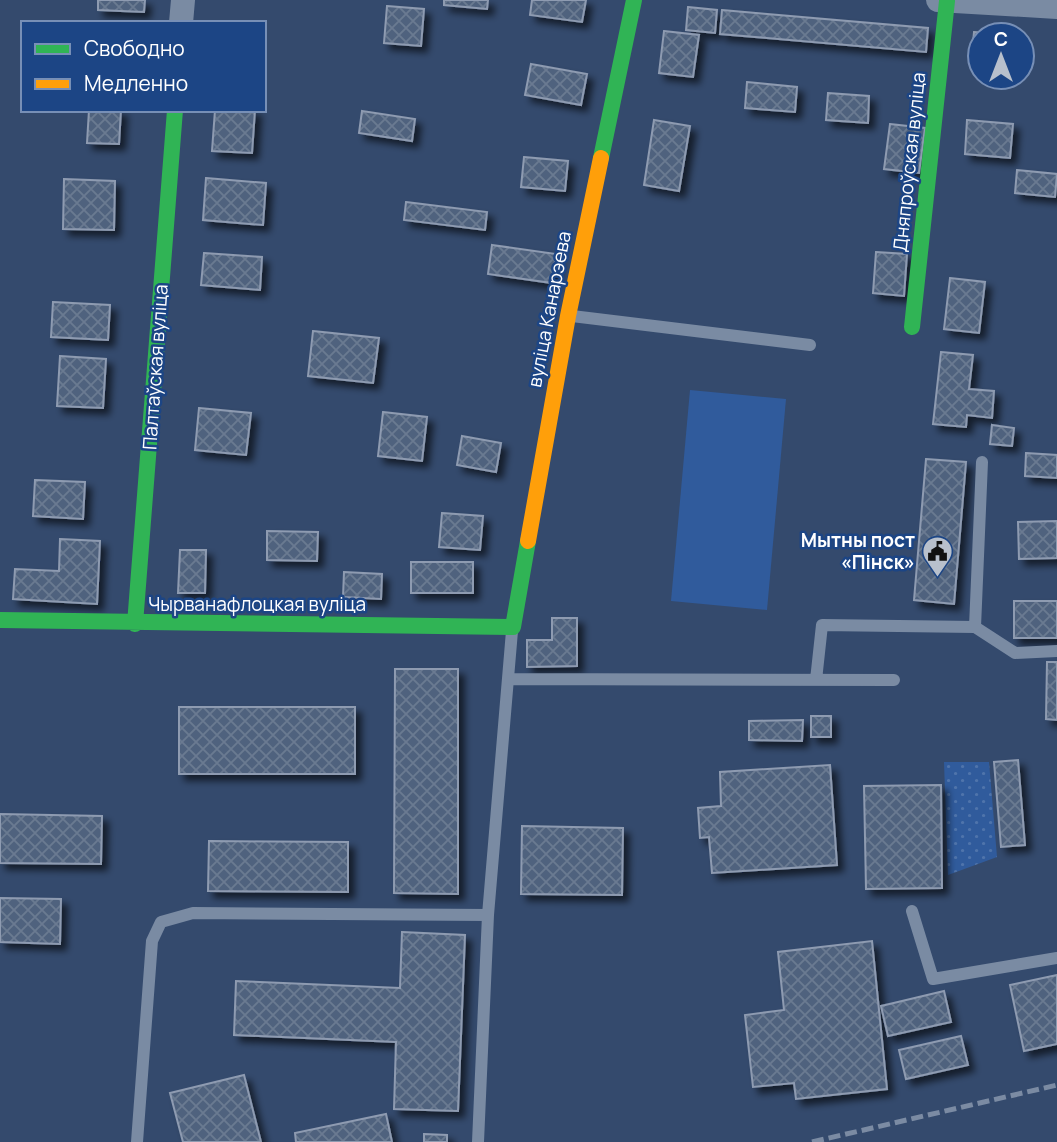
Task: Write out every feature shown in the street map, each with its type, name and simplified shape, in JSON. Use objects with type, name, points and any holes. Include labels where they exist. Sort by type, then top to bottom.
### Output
[{"type":"street","points":[[181,21],[183,0]]},
{"type":"street","name":"вуліца Канарэева","points":[[513,627],[568,316],[634,0]]},
{"type":"street","points":[[942,1],[1057,7]]},
{"type":"street","name":"Дняпроўская вуліца","points":[[912,327],[942,1]]},
{"type":"street","name":"Палтаўская вуліца","points":[[135,624],[175,112]]},
{"type":"street","name":"Чырванафлоцкая вуліца","points":[[0,620],[135,624],[513,627]]},
{"type":"lane","points":[[568,316],[810,345]]},
{"type":"lane","points":[[975,627],[982,462]]},
{"type":"lane","points":[[816,680],[822,625],[975,627],[1015,653],[1057,651]]},
{"type":"lane","points":[[478,1142],[488,915],[513,627]]},
{"type":"lane","points":[[509,679],[894,680]]},
{"type":"lane","points":[[912,911],[933,979],[1057,958]]},
{"type":"lane","points":[[137,1142],[152,941],[161,922],[193,913],[488,915]]},
{"type":"shaded area","points":[[690,390],[786,399],[767,610],[671,601]]},
{"type":"shaded area","points":[[944,762],[989,762],[997,857],[948,875]]},
{"type":"building","points":[[98,0],[145,0],[144,12],[98,10]]},
{"type":"building","points":[[444,0],[488,0],[487,9],[444,5]]},
{"type":"building","points":[[532,0],[586,0],[582,22],[530,15]]},
{"type":"building","points":[[387,6],[424,9],[421,46],[384,43]]},
{"type":"building","points":[[688,7],[717,10],[715,33],[686,30]]},
{"type":"building","points":[[722,10],[928,28],[926,52],[720,34]]},
{"type":"building","points":[[664,31],[699,35],[693,77],[659,73]]},
{"type":"building","points":[[531,64],[587,74],[581,105],[525,95]]},
{"type":"building","points":[[747,82],[797,87],[795,112],[745,108]]},
{"type":"building","points":[[828,93],[869,96],[868,123],[826,120]]},
{"type":"building","points":[[362,111],[415,119],[412,141],[359,133]]},
{"type":"building","points":[[89,112],[121,112],[119,144],[87,143]]},
{"type":"building","points":[[215,112],[255,112],[252,153],[212,151]]},
{"type":"building","points":[[654,120],[690,126],[679,191],[644,185]]},
{"type":"building","points":[[967,120],[1013,124],[1010,158],[965,154]]},
{"type":"building","points":[[890,124],[925,128],[919,173],[884,169]]},
{"type":"building","points":[[524,157],[568,161],[565,191],[521,187]]},
{"type":"building","points":[[1017,170],[1057,174],[1055,197],[1015,193]]},
{"type":"building","points":[[206,178],[266,183],[263,225],[203,220]]},
{"type":"building","points":[[64,179],[115,181],[114,230],[63,229]]},
{"type":"building","points":[[406,202],[487,212],[485,230],[404,220]]},
{"type":"building","points":[[492,245],[556,254],[552,283],[488,274]]},
{"type":"building","points":[[876,252],[907,254],[904,296],[873,293]]},
{"type":"building","points":[[204,253],[262,257],[260,290],[201,285]]},
{"type":"building","points":[[950,278],[985,282],[979,333],[944,329]]},
{"type":"building","points":[[53,302],[110,305],[108,340],[51,337]]},
{"type":"building","points":[[313,331],[379,338],[373,383],[308,376]]},
{"type":"building","points":[[941,352],[973,355],[969,389],[994,391],[992,418],[967,415],[966,427],[933,424]]},
{"type":"building","points":[[60,356],[106,359],[103,408],[57,406]]},
{"type":"building","points":[[199,408],[251,413],[246,455],[195,450]]},
{"type":"building","points":[[383,412],[427,417],[422,461],[378,456]]},
{"type":"building","points":[[992,425],[1014,428],[1012,446],[990,444]]},
{"type":"building","points":[[462,436],[501,443],[496,472],[457,465]]},
{"type":"building","points":[[1026,453],[1057,455],[1057,478],[1025,476]]},
{"type":"building","points":[[926,459],[966,462],[954,604],[914,600]]},
{"type":"building","points":[[35,480],[85,482],[83,519],[33,516]]},
{"type":"building","points":[[442,513],[483,516],[480,550],[439,547]]},
{"type":"building","points":[[1057,521],[1057,558],[1019,559],[1018,522]]},
{"type":"building","points":[[267,531],[318,532],[317,561],[267,560]]},
{"type":"building","points":[[60,539],[100,541],[97,604],[13,599],[15,569],[59,571]]},
{"type":"building","points":[[180,550],[206,550],[205,593],[178,593]]},
{"type":"building","points":[[411,562],[473,562],[473,593],[411,593]]},
{"type":"building","points":[[344,572],[382,574],[381,599],[343,597]]},
{"type":"building","points":[[1014,601],[1057,601],[1057,638],[1014,638]]},
{"type":"building","points":[[552,618],[577,618],[577,666],[527,667],[527,640],[552,640]]},
{"type":"building","points":[[1047,662],[1057,662],[1057,720],[1046,719]]},
{"type":"building","points":[[395,669],[458,669],[458,894],[394,893]]},
{"type":"building","points":[[179,707],[355,707],[355,774],[179,774]]},
{"type":"building","points":[[811,716],[831,716],[831,737],[811,737]]},
{"type":"building","points":[[803,720],[802,741],[749,740],[749,721]]},
{"type":"building","points":[[1018,760],[1025,845],[1001,847],[994,762]]},
{"type":"building","points":[[830,765],[837,865],[712,873],[709,837],[700,838],[698,808],[721,806],[720,772]]},
{"type":"building","points":[[941,785],[942,888],[866,889],[864,786]]},
{"type":"building","points":[[0,814],[102,816],[101,864],[0,863]]},
{"type":"building","points":[[522,826],[623,828],[622,895],[521,894]]},
{"type":"building","points":[[209,841],[348,842],[348,892],[208,891]]},
{"type":"building","points":[[0,898],[61,899],[60,944],[0,942]]},
{"type":"building","points":[[402,932],[465,935],[458,1111],[394,1109],[396,1042],[234,1035],[236,981],[400,988]]},
{"type":"building","points":[[872,941],[887,1089],[796,1099],[794,1083],[753,1087],[745,1015],[784,1010],[778,952]]},
{"type":"building","points":[[1057,975],[1057,1044],[1024,1051],[1010,985]]},
{"type":"building","points":[[944,991],[951,1022],[888,1036],[881,1006]]},
{"type":"building","points":[[961,1036],[968,1065],[906,1079],[899,1050]]},
{"type":"building","points":[[244,1075],[261,1142],[183,1142],[170,1093]]},
{"type":"building","points":[[386,1114],[392,1142],[296,1142],[295,1133]]},
{"type":"building","points":[[424,1134],[447,1135],[447,1142],[424,1142]]},
{"type":"railway","points":[[812,1142],[1057,1085]]},
{"type":"traffic: fast","points":[[601,158],[634,0]]},
{"type":"traffic: fast","points":[[912,327],[947,1]]},
{"type":"traffic: fast","points":[[135,624],[175,112]]},
{"type":"traffic: fast","points":[[0,620],[513,627],[528,541]]},
{"type":"traffic: slow","points":[[528,541],[568,316],[601,158]]},
{"type":"place","name":"Мытны пост «Пінск»","points":[[938,578]]}]
